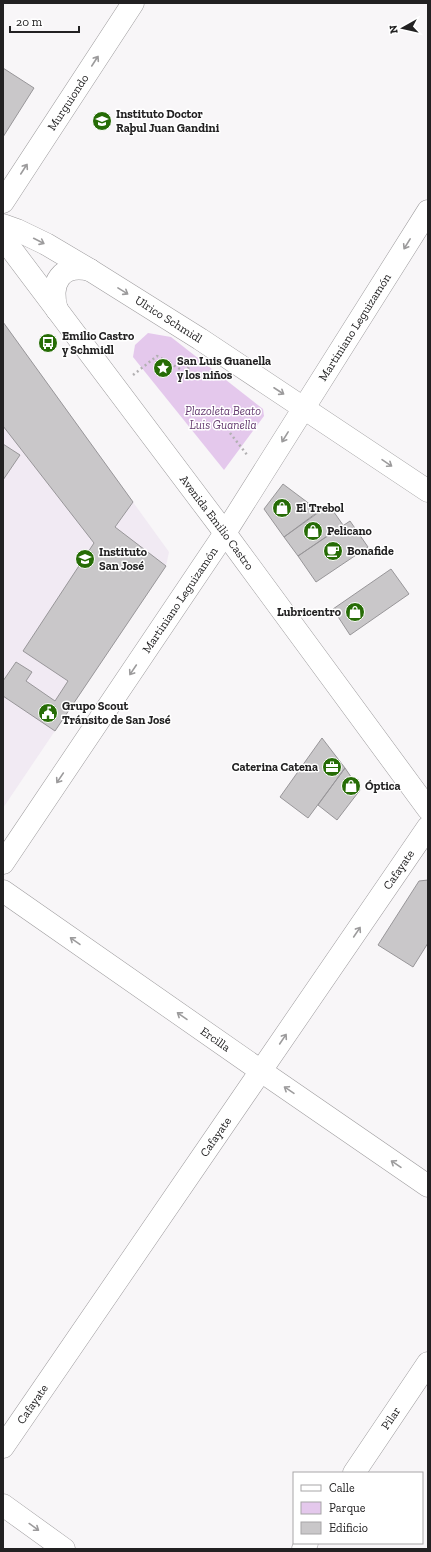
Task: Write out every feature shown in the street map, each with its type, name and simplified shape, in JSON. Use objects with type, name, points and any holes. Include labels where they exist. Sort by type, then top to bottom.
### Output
[{"type":"street","name":"Murguiondo","points":[[3,202],[133,3]]},
{"type":"street","name":"Martiniano Leguizamón","points":[[3,863],[225,533],[428,211]]},
{"type":"street","name":"Ulrico Schmidl","points":[[3,225],[46,244],[90,270],[200,339],[428,491]]},
{"type":"street","name":"Avenida Emilio Castro","points":[[3,238],[225,533],[428,809]]},
{"type":"street","points":[[57,310],[54,298],[54,287],[59,277],[68,270],[79,267],[90,270]]},
{"type":"street","name":"Cafayate","points":[[3,1447],[428,827]]},
{"type":"street","name":"Ercilla","points":[[3,891],[428,1186]]},
{"type":"street","name":"Pilar","points":[[355,1472],[428,1364]]},
{"type":"street","points":[[3,1505],[64,1549]]},
{"type":"path","points":[[116,389],[157,356],[180,369]]},
{"type":"path","points":[[230,433],[262,474]]},
{"type":"shaded area","name":"Instituto San José","points":[[3,322],[169,552],[166,566],[3,808]]},
{"type":"green space","name":"Plazoleta Beato Luis Guanella","points":[[148,333],[171,337],[263,409],[264,416],[224,470],[133,357],[135,345]]},
{"type":"building","points":[[3,68],[34,88],[3,137]]},
{"type":"building","points":[[3,322],[133,502],[115,527],[166,566],[55,731],[3,696],[3,681],[16,662],[32,672],[26,681],[55,701],[68,681],[23,651],[94,543],[3,426]]},
{"type":"building","points":[[3,444],[20,455],[3,480]]},
{"type":"building","points":[[283,484],[319,511],[284,537],[264,509]]},
{"type":"building","name":"Pelicano","points":[[329,505],[343,525],[298,556],[284,537]]},
{"type":"building","name":"Bonafide","points":[[350,521],[368,547],[316,582],[298,556]]},
{"type":"building","points":[[391,569],[409,594],[350,635],[333,609]]},
{"type":"building","points":[[322,738],[345,768],[308,818],[280,797]]},
{"type":"building","points":[[345,768],[360,790],[337,820],[318,805]]},
{"type":"building","points":[[428,880],[428,943],[413,967],[378,945],[419,881]]},
{"type":"place","name":"Instituto Doctor Raþul Juan Gandini","points":[[102,121]]},
{"type":"place","name":"Emilio Castro y Schmidl","points":[[48,343]]},
{"type":"place","name":"San Luis Guanella y los niños","points":[[163,368]]},
{"type":"place","name":"El Trebol","points":[[282,508]]},
{"type":"place","name":"Pelicano","points":[[313,531]]},
{"type":"place","name":"Bonafide","points":[[333,551]]},
{"type":"place","name":"Instituto San José","points":[[85,559]]},
{"type":"place","name":"Lubricentro","points":[[355,612]]},
{"type":"place","name":"Grupo Scout Tránsito de San José","points":[[48,713]]},
{"type":"place","name":"Caterina Catena","points":[[332,767]]},
{"type":"place","name":"Óptica","points":[[351,786]]}]
